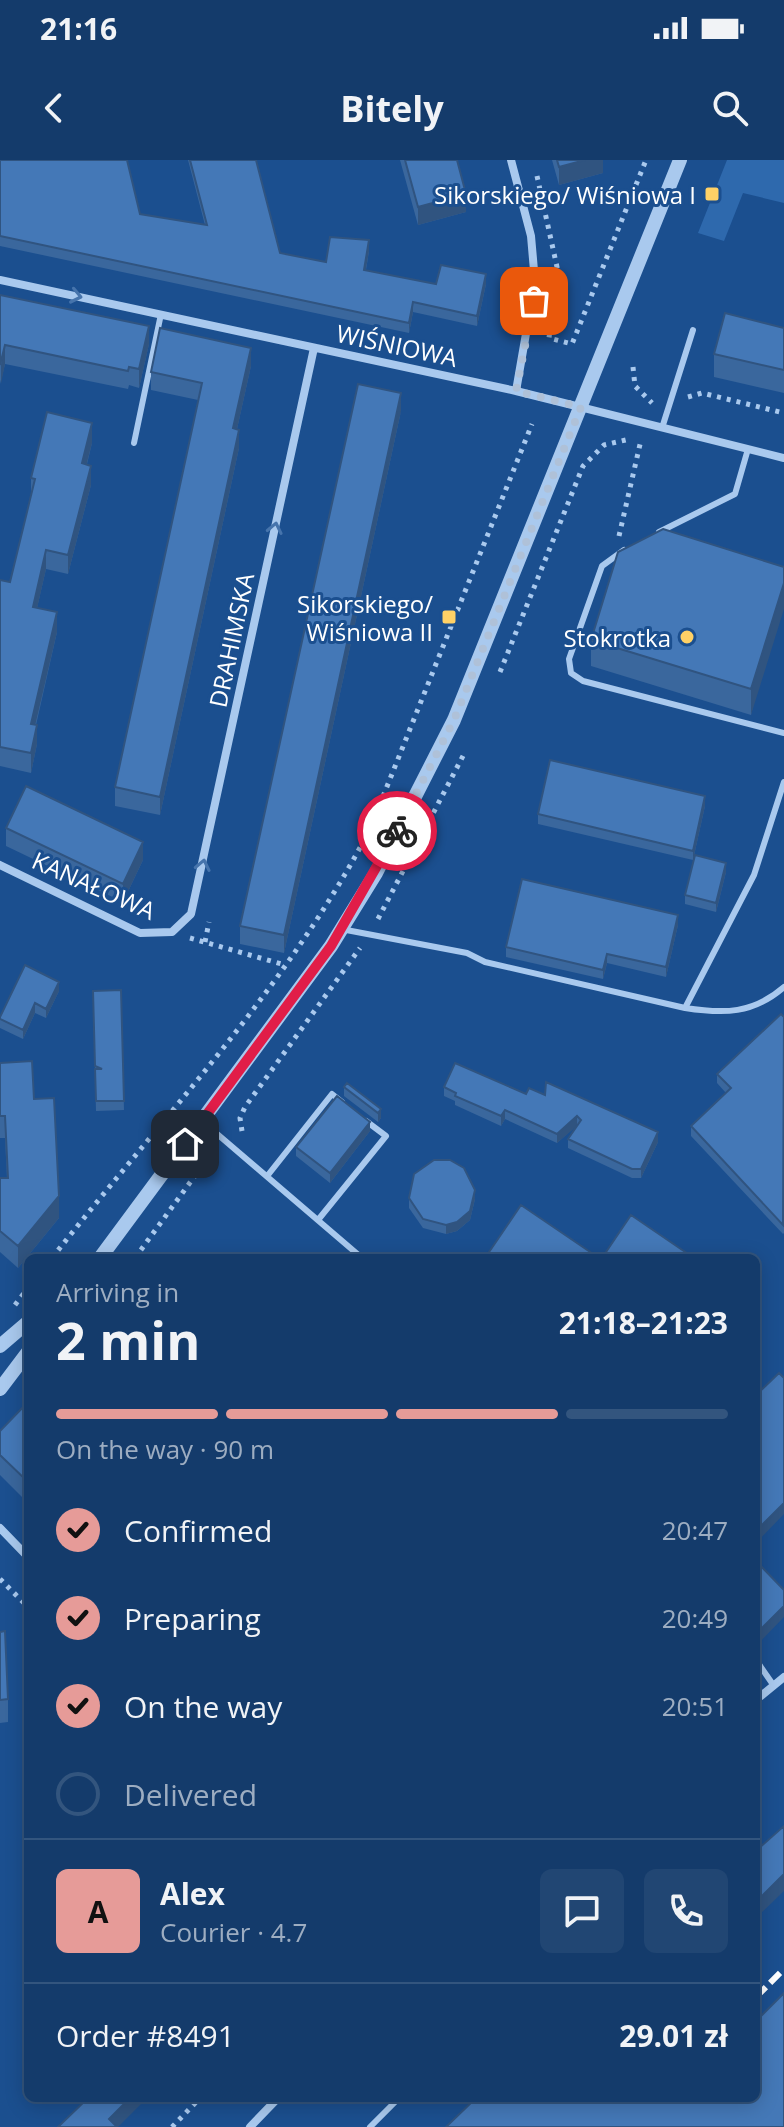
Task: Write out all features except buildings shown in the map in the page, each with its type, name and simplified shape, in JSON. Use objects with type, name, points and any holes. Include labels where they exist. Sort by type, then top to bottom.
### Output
[{"type":"street","points":[[511,160],[531,236],[535,282],[516,391]]},
{"type":"street","points":[[103,1254],[341,929],[376,873],[454,720],[680,160]]},
{"type":"street","name":"WIŚNIOWA","points":[[0,280],[516,391],[784,458]]},
{"type":"street","name":"DRAHIMSKA","points":[[172,932],[187,920],[195,906],[314,348]]},
{"type":"street","name":"KANAŁOWA","points":[[0,865],[140,933],[172,932]]},
{"type":"street","points":[[0,1346],[24,1325]]},
{"type":"street","points":[[0,1389],[24,1357]]},
{"type":"street","points":[[0,1528],[24,1553]]},
{"type":"street","points":[[760,1697],[784,1677]]},
{"type":"street","points":[[250,2127],[274,2102]]},
{"type":"lane","points":[[134,443],[161,314]]},
{"type":"lane","points":[[662,428],[693,330]]},
{"type":"lane","points":[[655,535],[735,494],[748,449]]},
{"type":"lane","points":[[628,548],[602,566],[569,659],[571,673],[583,681],[784,733]]},
{"type":"lane","points":[[685,1008],[754,875],[784,782]]},
{"type":"lane","points":[[341,929],[467,953],[485,962],[685,1008],[737,1012],[757,1007],[784,987]]},
{"type":"lane","points":[[268,1175],[332,1094],[386,1136],[318,1220]]},
{"type":"lane","points":[[202,1121],[357,1254]]},
{"type":"lane","points":[[760,1666],[774,1686]]},
{"type":"lane","points":[[370,2127],[395,2102]]},
{"type":"path","points":[[549,338],[572,344],[646,160]]},
{"type":"path","points":[[633,367],[635,386],[645,398],[661,406],[702,393],[784,413]]},
{"type":"path","points":[[55,1254],[285,965],[335,891],[370,829],[532,424]]},
{"type":"path","points":[[615,555],[641,439]]},
{"type":"path","points":[[172,932],[285,965]]},
{"type":"path","points":[[138,1254],[205,1162],[223,1158]]},
{"type":"path","points":[[0,1579],[24,1603]]},
{"type":"path","points":[[172,2127],[196,2102]]},
{"type":"shaded area","points":[[727,160],[784,160],[784,203],[743,193],[724,241],[698,233]]},
{"type":"railway","points":[[760,1993],[784,1969]]},
{"type":"way so far","points":[[397,831],[454,720],[581,407],[516,391],[534,301]]},
{"type":"place","name":"Sikorskiego/ Wiśniowa I","points":[[712,194]]},
{"type":"place","name":"Sikorskiego/ Wiśniowa II","points":[[449,617]]},
{"type":"place","name":"Stokrotka","points":[[687,637]]},
{"type":"route","points":[[185,1144],[331,946],[376,873],[397,831]]}]
